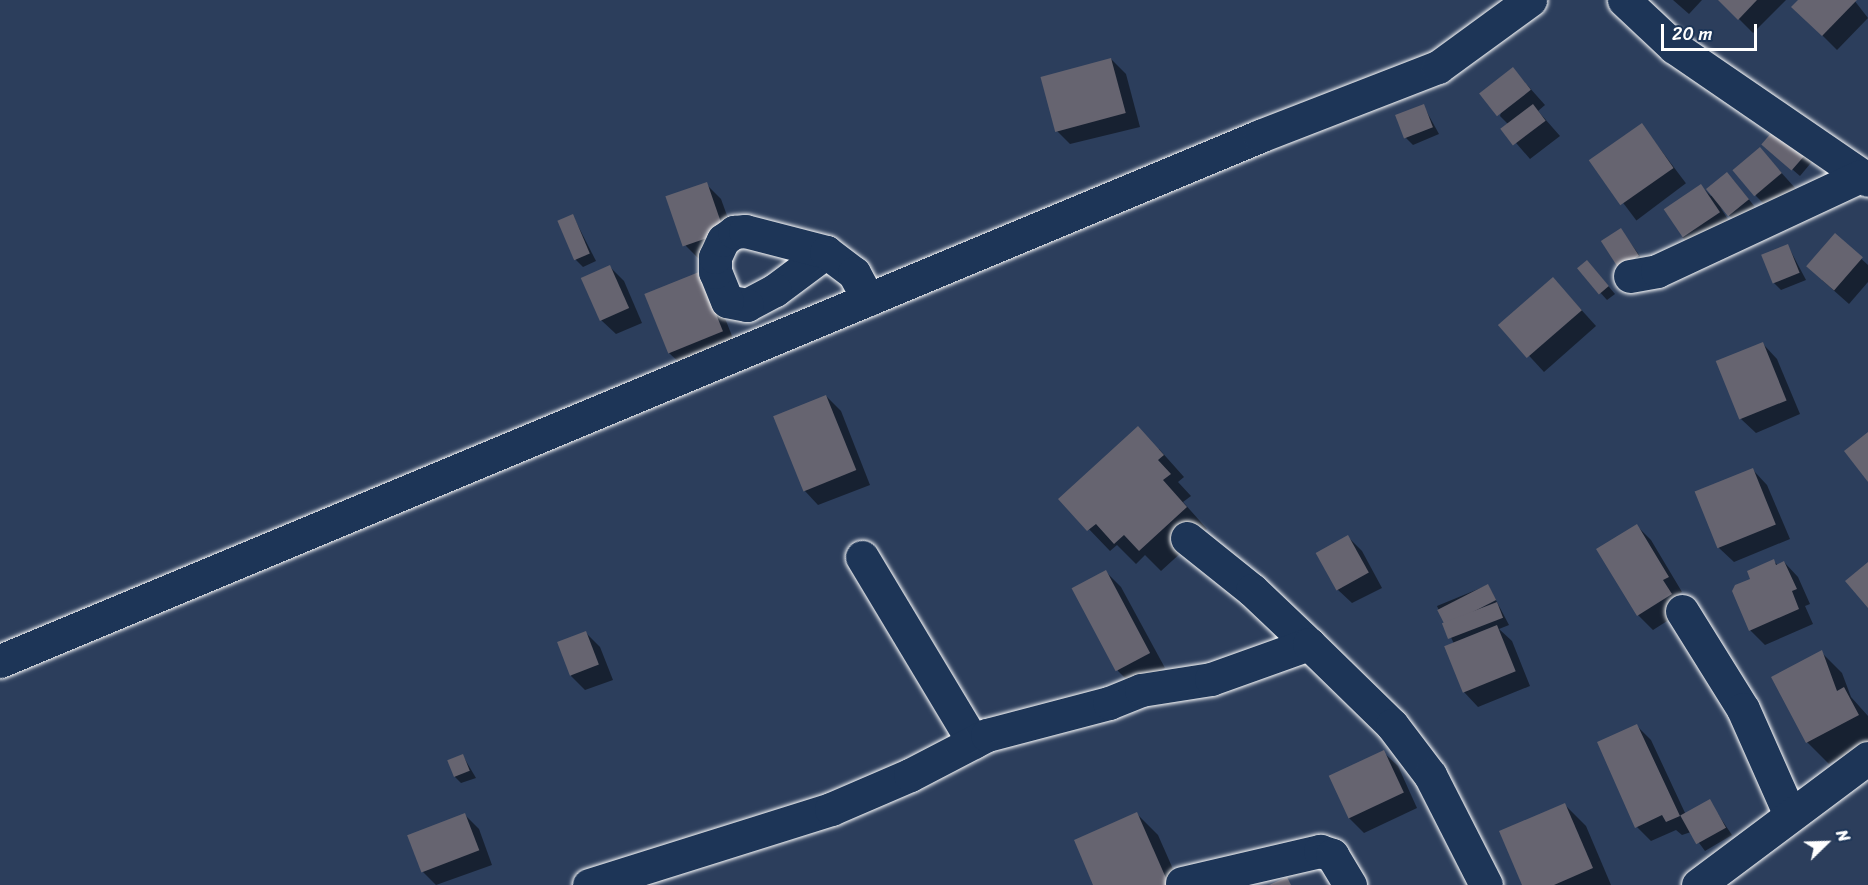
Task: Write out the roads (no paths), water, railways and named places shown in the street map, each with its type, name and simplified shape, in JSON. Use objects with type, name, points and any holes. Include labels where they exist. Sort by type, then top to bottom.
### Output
[{"type":"street","points":[[0,662],[1260,136],[1438,67],[1530,0]]},
{"type":"street","points":[[1624,0],[1674,47],[1864,178]]},
{"type":"street","points":[[1630,276],[1657,272],[1864,178]]},
{"type":"street","points":[[825,252],[854,273],[868,299]]},
{"type":"street","points":[[1187,538],[1252,590],[1392,725],[1430,775],[1486,885]]},
{"type":"street","points":[[862,557],[973,742]]},
{"type":"street","points":[[1682,611],[1743,709],[1790,815]]},
{"type":"street","points":[[589,885],[831,809],[910,775],[973,742],[1141,690],[1211,679],[1309,644]]},
{"type":"street","points":[[1698,885],[1868,758]]},
{"type":"street","points":[[1182,883],[1320,851],[1332,855],[1350,885]]}]
